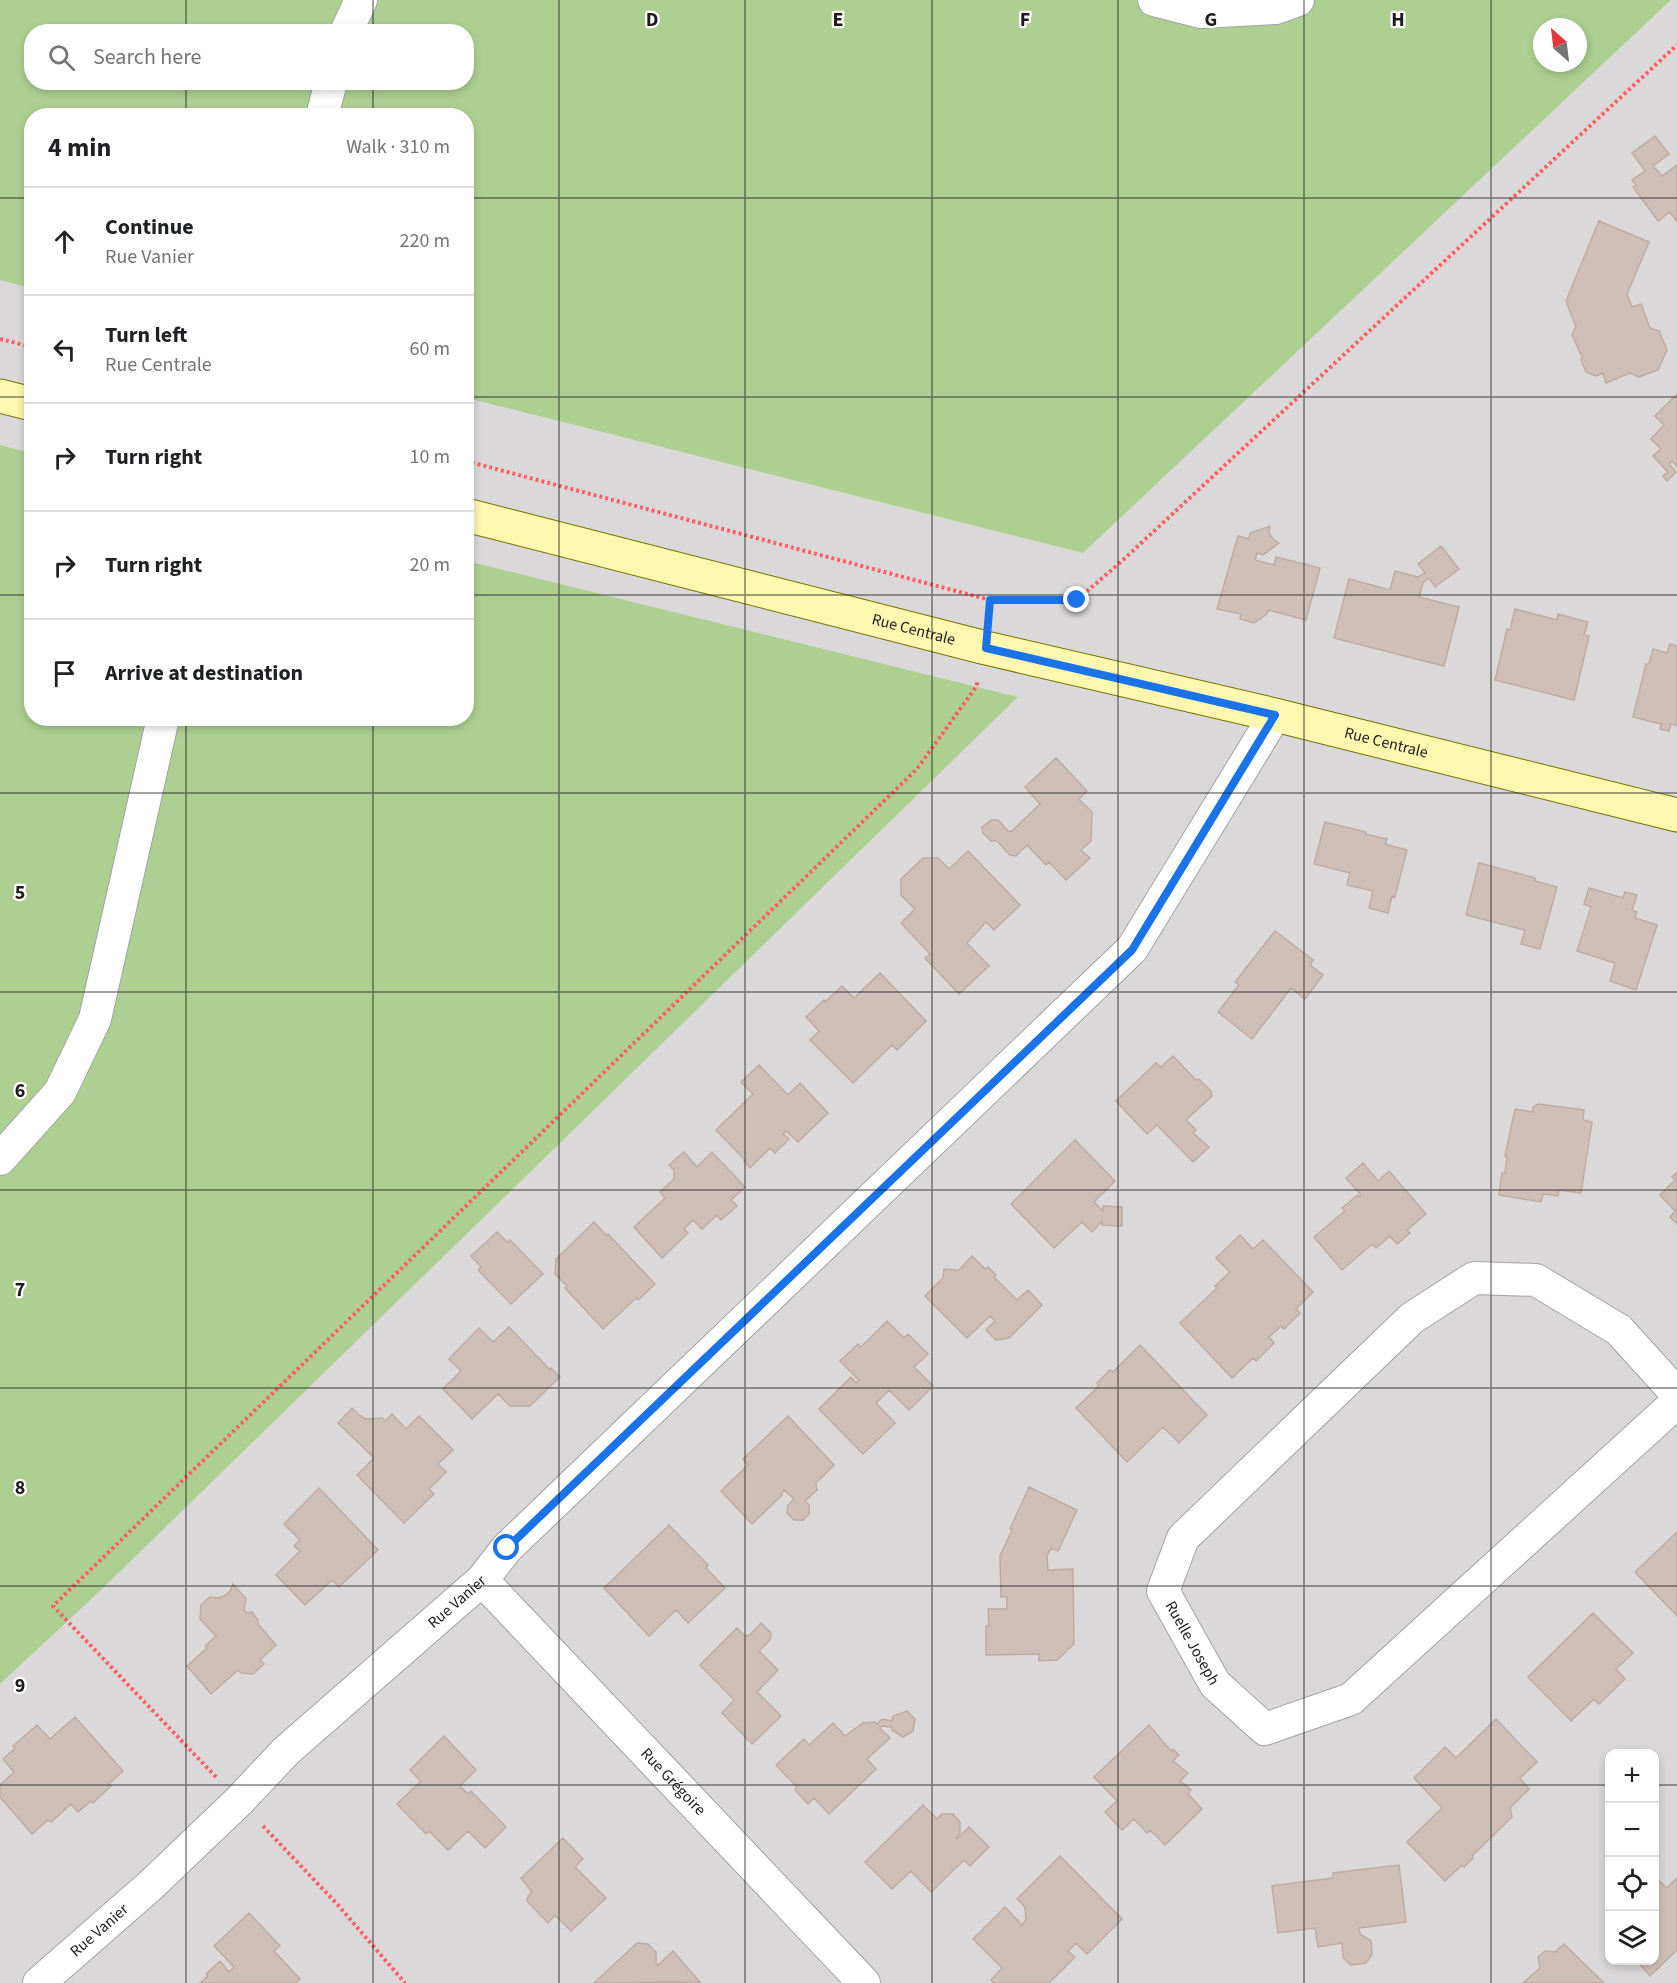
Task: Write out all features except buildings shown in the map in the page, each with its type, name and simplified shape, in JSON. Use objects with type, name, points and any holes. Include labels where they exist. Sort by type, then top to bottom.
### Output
[{"type":"street","points":[[350,24],[361,0]]},
{"type":"street","points":[[1154,0],[1201,12],[1276,8],[1298,0]]},
{"type":"street","points":[[324,108],[330,90]]},
{"type":"street","points":[[0,396],[24,402]]},
{"type":"street","name":"Rue Centrale","points":[[474,517],[986,648],[1275,715],[1677,815]]},
{"type":"street","name":"Rue Vanier","points":[[39,1983],[152,1885],[239,1802],[286,1751],[482,1580],[507,1548],[1132,950],[1275,715]]},
{"type":"street","points":[[0,1159],[60,1092],[95,1019],[161,726]]},
{"type":"street","name":"Ruelle Joseph","points":[[1677,1394],[1619,1330],[1536,1280],[1474,1278],[1412,1318],[1183,1538],[1163,1591],[1215,1683],[1265,1729],[1351,1699],[1677,1402]]},
{"type":"street","name":"Rue Grégoire","points":[[482,1580],[864,1983]]},
{"type":"path","points":[[474,463],[990,600],[1077,600],[1677,45]]},
{"type":"path","points":[[0,339],[24,345]]},
{"type":"path","points":[[405,1983],[337,1904],[53,1606],[917,769],[976,687],[986,648],[990,600]]},
{"type":"shaded area","points":[[1671,0],[1677,0],[1677,1983],[0,1983],[0,1684],[99,1592],[1018,697],[474,563],[474,400],[1083,553]]},
{"type":"shaded area","points":[[0,280],[24,286],[24,451],[0,445]]},
{"type":"green space","points":[[0,0],[1671,0],[1083,553],[474,400],[474,108],[24,108],[24,286],[0,280]]},
{"type":"green space","points":[[0,445],[24,451],[24,726],[474,726],[474,563],[1018,697],[99,1592],[0,1684]]},
{"type":"route","points":[[507,1548],[1132,950],[1275,715],[986,648],[990,600],[1077,600]]}]
